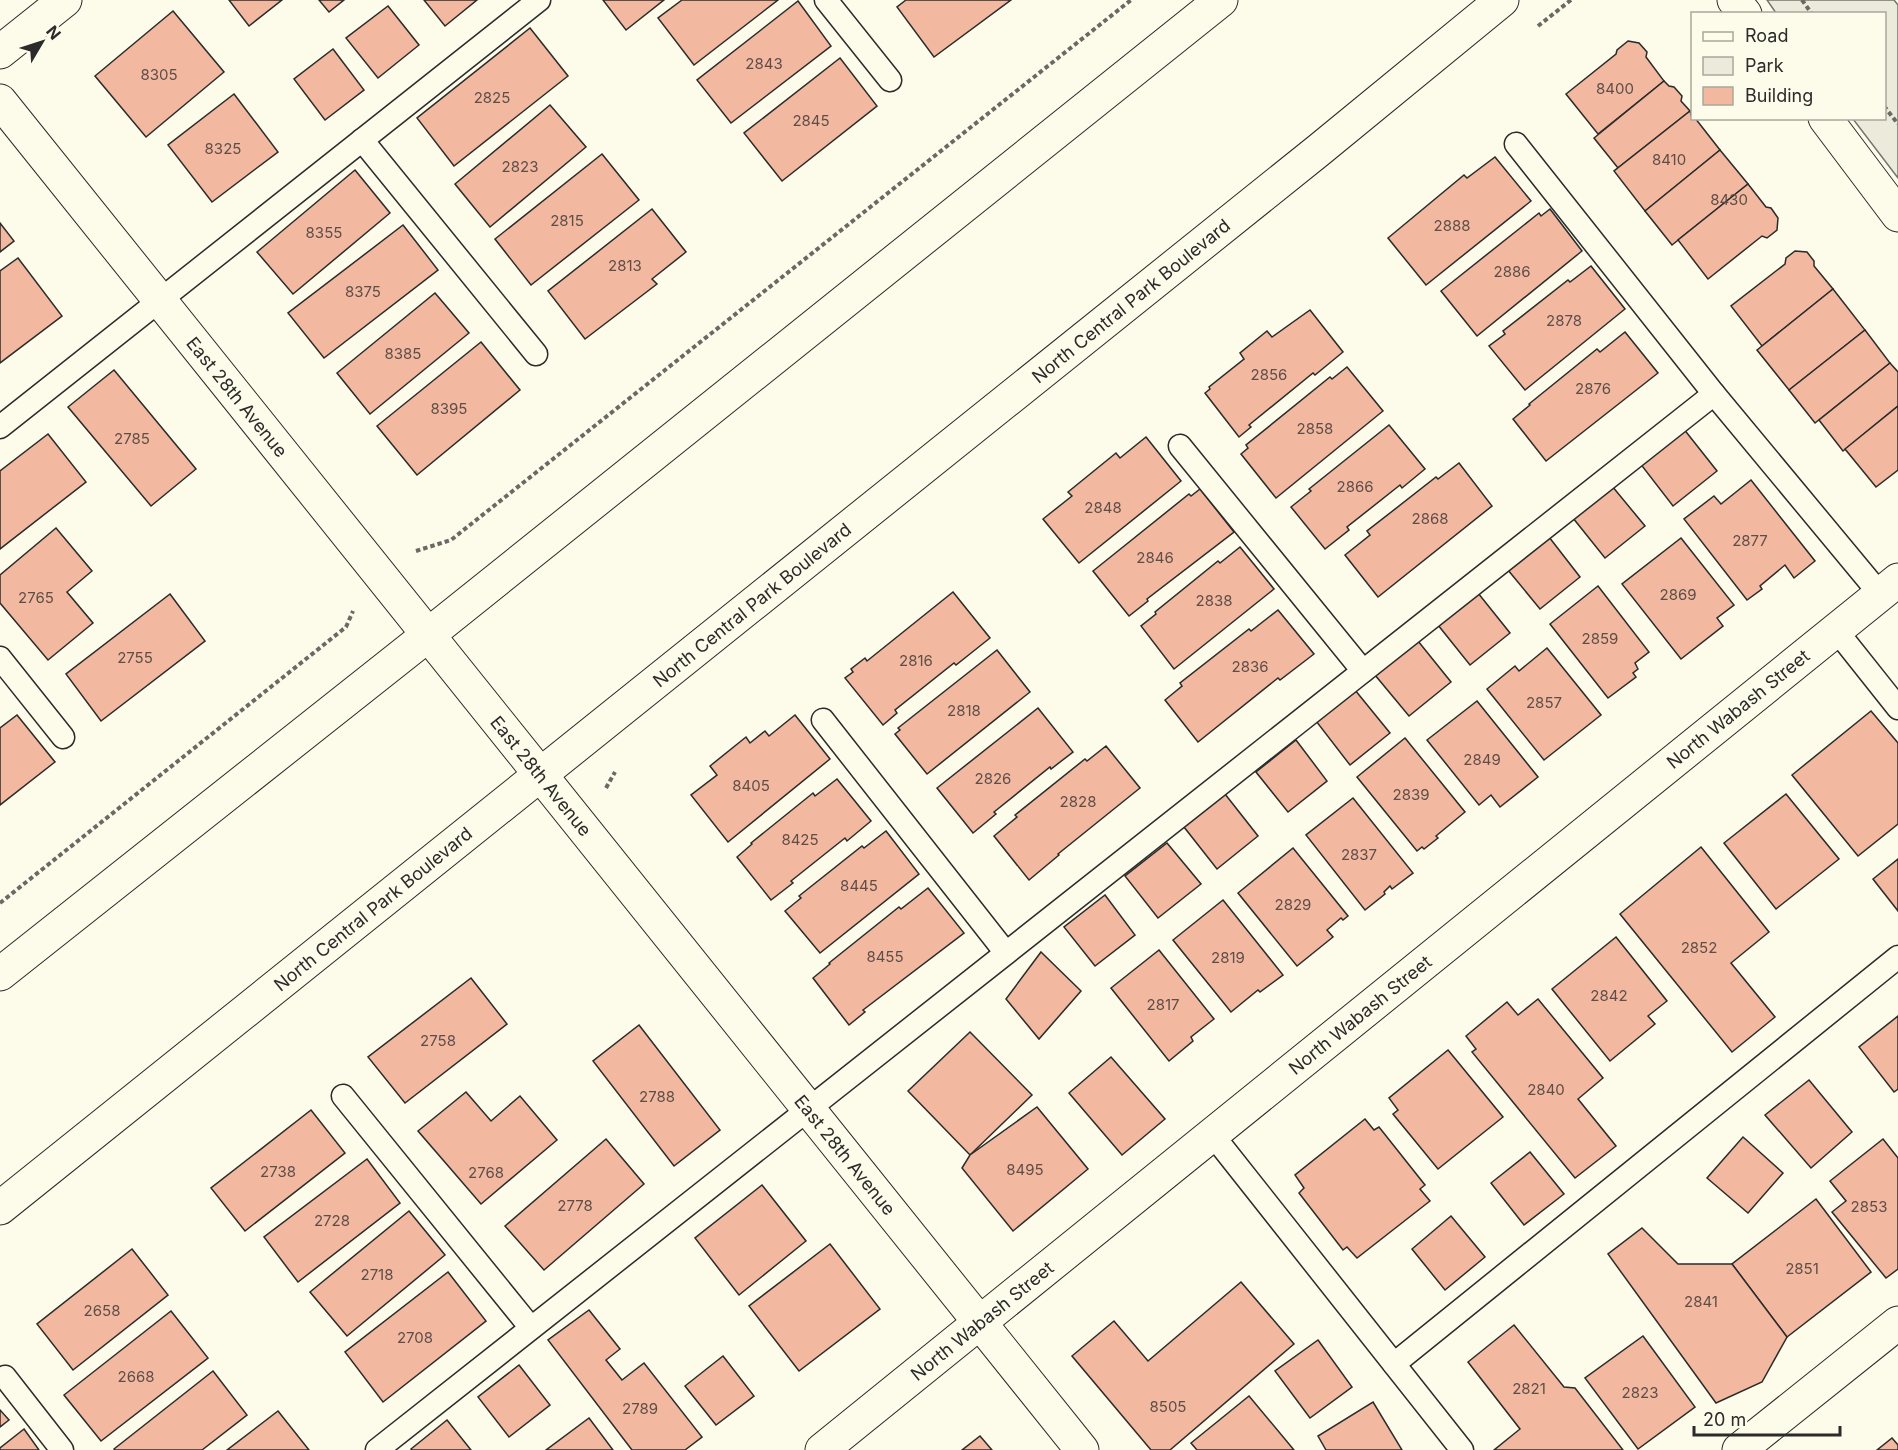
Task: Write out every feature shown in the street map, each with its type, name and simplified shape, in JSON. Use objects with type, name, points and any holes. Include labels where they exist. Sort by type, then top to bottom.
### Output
[{"type":"street","points":[[0,52],[64,0]]},
{"type":"street","points":[[0,974],[428,635],[1221,0]]},
{"type":"street","name":"North Central Park Boulevard","points":[[0,1209],[1319,150],[1502,0]]},
{"type":"street","points":[[1734,0],[1743,12]]},
{"type":"street","name":"East 28th Avenue","points":[[0,101],[1082,1450]]},
{"type":"street","points":[[1827,120],[1898,214]]},
{"type":"street","name":"North Wabash Street","points":[[822,1450],[1889,587]]},
{"type":"street","points":[[1739,1450],[1898,1323]]},
{"type":"lane","points":[[0,427],[539,0]]},
{"type":"lane","points":[[826,0],[891,80]]},
{"type":"lane","points":[[362,141],[536,354]]},
{"type":"lane","points":[[1516,144],[1714,394],[1889,587]]},
{"type":"lane","points":[[376,1450],[1714,394]]},
{"type":"lane","points":[[1180,446],[1363,671]]},
{"type":"lane","points":[[1836,630],[1898,708]]},
{"type":"lane","points":[[0,658],[63,737]]},
{"type":"lane","points":[[824,720],[1006,953]]},
{"type":"lane","points":[[1395,1364],[1898,957]]},
{"type":"lane","points":[[343,1096],[531,1328]]},
{"type":"lane","points":[[1212,1134],[1462,1450]]},
{"type":"lane","points":[[5,1377],[62,1450]]},
{"type":"path","points":[[410,553],[451,540],[1131,0]]},
{"type":"path","points":[[1886,109],[1898,124]]},
{"type":"path","points":[[0,903],[346,627],[358,602]]},
{"type":"green space","points":[[1767,0],[1894,0],[1898,5],[1898,178],[1854,120],[1886,120],[1886,12],[1775,12]]},
{"type":"building","points":[[229,0],[282,0],[249,26]]},
{"type":"building","points":[[319,0],[344,0],[329,12]]},
{"type":"building","points":[[424,0],[477,0],[445,26]]},
{"type":"building","points":[[603,0],[664,0],[626,30]]},
{"type":"building","points":[[682,0],[778,0],[694,65],[658,18]]},
{"type":"building","points":[[906,0],[1011,0],[934,57],[897,7]]},
{"type":"building","points":[[798,1],[831,46],[731,123],[697,80]]},
{"type":"building","points":[[388,6],[419,45],[378,78],[346,38]]},
{"type":"building","points":[[173,11],[224,72],[146,137],[95,76]]},
{"type":"building","points":[[530,28],[568,76],[454,166],[417,118]]},
{"type":"building","points":[[1628,41],[1639,43],[1647,52],[1646,57],[1664,81],[1598,134],[1566,94],[1616,54],[1617,50]]},
{"type":"building","points":[[333,49],[364,90],[325,120],[294,79]]},
{"type":"building","points":[[840,58],[877,106],[782,181],[744,133]]},
{"type":"building","points":[[1664,81],[1682,96],[1681,101],[1690,111],[1618,168],[1594,138]]},
{"type":"building","points":[[234,94],[278,152],[212,202],[168,145]]},
{"type":"building","points":[[550,105],[586,147],[490,227],[455,184]]},
{"type":"building","points":[[1690,111],[1691,120],[1697,120],[1720,150],[1645,211],[1614,171]]},
{"type":"building","points":[[1720,150],[1748,184],[1672,245],[1645,211]]},
{"type":"building","points":[[602,154],[639,200],[531,285],[495,239]]},
{"type":"building","points":[[1495,157],[1531,201],[1426,285],[1388,238],[1464,175],[1467,178]]},
{"type":"building","points":[[355,170],[390,213],[293,294],[257,252]]},
{"type":"building","points":[[1748,184],[1778,218],[1777,230],[1767,238],[1762,236],[1708,279],[1678,240]]},
{"type":"building","points":[[652,209],[686,252],[652,279],[657,284],[585,339],[548,291]]},
{"type":"building","points":[[1550,209],[1582,251],[1477,336],[1441,291],[1539,213],[1541,216]]},
{"type":"building","points":[[0,223],[14,241],[0,252]]},
{"type":"building","points":[[403,225],[438,270],[324,358],[288,313]]},
{"type":"building","points":[[1795,251],[1807,252],[1814,261],[1814,266],[1833,289],[1762,346],[1731,306],[1785,264],[1786,258]]},
{"type":"building","points":[[18,258],[62,316],[0,363],[0,271]]},
{"type":"building","points":[[1591,266],[1625,309],[1525,390],[1489,346],[1505,334],[1503,331],[1568,280],[1570,282]]},
{"type":"building","points":[[1833,289],[1865,330],[1789,390],[1757,350]]},
{"type":"building","points":[[435,293],[469,333],[370,414],[337,373]]},
{"type":"building","points":[[1310,310],[1343,352],[1315,375],[1313,373],[1249,425],[1251,427],[1239,437],[1205,393],[1210,389],[1209,387],[1244,359],[1240,353],[1267,331],[1272,337]]},
{"type":"building","points":[[1865,330],[1890,363],[1815,423],[1789,390]]},
{"type":"building","points":[[1625,332],[1658,373],[1546,461],[1513,419],[1597,349],[1600,352]]},
{"type":"building","points":[[481,342],[520,390],[417,475],[377,426]]},
{"type":"building","points":[[1890,363],[1898,372],[1898,406],[1843,451],[1819,420]]},
{"type":"building","points":[[1347,367],[1383,411],[1276,498],[1241,454],[1248,448],[1246,445],[1330,377],[1332,379]]},
{"type":"building","points":[[114,370],[196,469],[151,506],[68,407]]},
{"type":"building","points":[[1898,406],[1898,470],[1876,487],[1845,449]]},
{"type":"building","points":[[1389,425],[1425,469],[1402,488],[1400,485],[1347,527],[1349,530],[1325,549],[1291,507],[1311,491],[1309,489]]},
{"type":"building","points":[[1683,428],[1717,471],[1673,506],[1639,462]]},
{"type":"building","points":[[48,434],[86,482],[0,549],[0,471]]},
{"type":"building","points":[[1146,437],[1181,481],[1079,563],[1043,519],[1072,496],[1068,492],[1116,453],[1120,458]]},
{"type":"building","points":[[1459,463],[1492,506],[1378,597],[1345,555],[1370,535],[1367,531],[1436,477],[1438,479]]},
{"type":"building","points":[[1751,480],[1815,561],[1794,578],[1785,565],[1760,586],[1762,589],[1747,600],[1684,519],[1714,496],[1721,504]]},
{"type":"building","points":[[1612,486],[1645,526],[1605,558],[1573,518]]},
{"type":"building","points":[[1200,489],[1234,532],[1147,599],[1148,601],[1129,616],[1093,571],[1189,494],[1191,496]]},
{"type":"building","points":[[56,528],[92,571],[67,592],[93,623],[48,660],[0,603],[0,575]]},
{"type":"building","points":[[1549,537],[1580,577],[1540,609],[1508,570]]},
{"type":"building","points":[[1681,538],[1734,605],[1717,618],[1723,626],[1681,659],[1622,584]]},
{"type":"building","points":[[1240,547],[1274,589],[1174,669],[1141,626],[1218,561],[1220,563]]},
{"type":"building","points":[[1598,586],[1649,652],[1635,663],[1638,669],[1633,673],[1636,677],[1608,698],[1550,624]]},
{"type":"building","points":[[953,592],[990,638],[956,665],[954,663],[895,710],[897,713],[883,725],[845,678],[853,672],[851,669],[865,658],[867,661]]},
{"type":"building","points":[[1478,593],[1510,633],[1470,665],[1438,625]]},
{"type":"building","points":[[170,594],[205,641],[101,721],[66,674]]},
{"type":"building","points":[[1278,610],[1314,654],[1280,680],[1278,678],[1198,742],[1165,700],[1182,686],[1180,683],[1249,629],[1251,631]]},
{"type":"building","points":[[1418,641],[1451,682],[1409,716],[1375,675]]},
{"type":"building","points":[[1547,648],[1601,715],[1544,760],[1487,689],[1515,666],[1519,671]]},
{"type":"building","points":[[997,650],[1030,692],[927,774],[895,734],[900,730],[898,728]]},
{"type":"building","points":[[1355,690],[1390,733],[1350,765],[1316,721]]},
{"type":"building","points":[[1477,701],[1538,777],[1500,807],[1491,795],[1479,805],[1427,740]]},
{"type":"building","points":[[1038,708],[1073,752],[1051,769],[1050,767],[994,812],[996,814],[973,833],[937,788]]},
{"type":"building","points":[[1871,711],[1898,743],[1898,824],[1858,856],[1792,775]]},
{"type":"building","points":[[17,715],[55,762],[0,805],[0,728]]},
{"type":"building","points":[[795,715],[830,759],[728,842],[691,795],[717,775],[710,766],[746,737],[750,743],[765,731],[769,736]]},
{"type":"building","points":[[1405,738],[1465,812],[1436,836],[1438,838],[1424,849],[1422,847],[1417,851],[1357,777]]},
{"type":"building","points":[[1296,740],[1327,781],[1288,812],[1256,772]]},
{"type":"building","points":[[1106,746],[1140,788],[1029,880],[994,836],[1017,817],[1015,815],[1085,759],[1087,761]]},
{"type":"building","points":[[837,779],[871,821],[847,841],[845,838],[771,900],[737,857],[813,793],[815,796]]},
{"type":"building","points":[[1225,794],[1258,836],[1217,869],[1184,827]]},
{"type":"building","points":[[1786,794],[1839,859],[1776,909],[1724,843]]},
{"type":"building","points":[[1353,798],[1413,873],[1392,889],[1390,886],[1384,892],[1385,894],[1365,910],[1306,835]]},
{"type":"building","points":[[886,831],[919,874],[820,953],[785,911],[801,898],[799,896],[862,846],[864,848]]},
{"type":"building","points":[[1167,843],[1201,884],[1158,918],[1125,876]]},
{"type":"building","points":[[1701,847],[1769,932],[1731,963],[1775,1017],[1732,1052],[1620,914]]},
{"type":"building","points":[[1293,848],[1348,916],[1343,920],[1341,918],[1327,930],[1333,937],[1297,966],[1238,893]]},
{"type":"building","points":[[1898,859],[1898,911],[1873,879]]},
{"type":"building","points":[[928,888],[964,933],[863,1010],[865,1012],[849,1025],[813,978],[899,907],[901,909]]},
{"type":"building","points":[[1105,895],[1135,935],[1095,966],[1064,927]]},
{"type":"building","points":[[1223,900],[1283,975],[1260,992],[1258,990],[1231,1012],[1173,940]]},
{"type":"building","points":[[1616,937],[1667,1001],[1648,1016],[1655,1024],[1610,1061],[1552,989]]},
{"type":"building","points":[[1159,950],[1214,1019],[1191,1037],[1193,1041],[1169,1061],[1111,988]]},
{"type":"building","points":[[1041,952],[1081,991],[1039,1039],[1006,999]]},
{"type":"building","points":[[471,978],[507,1024],[405,1103],[368,1057]]},
{"type":"building","points":[[1538,999],[1603,1078],[1578,1099],[1616,1146],[1575,1178],[1472,1052],[1476,1049],[1466,1036],[1507,1002],[1518,1015]]},
{"type":"building","points":[[1898,1016],[1898,1089],[1894,1092],[1859,1047]]},
{"type":"building","points":[[639,1025],[720,1130],[674,1166],[593,1061]]},
{"type":"building","points":[[970,1032],[1032,1095],[970,1155],[908,1091]]},
{"type":"building","points":[[1448,1050],[1503,1117],[1438,1169],[1393,1114],[1398,1110],[1389,1098]]},
{"type":"building","points":[[1111,1057],[1165,1119],[1122,1155],[1069,1093]]},
{"type":"building","points":[[1809,1080],[1852,1132],[1811,1168],[1765,1115]]},
{"type":"building","points":[[466,1092],[491,1121],[520,1096],[557,1140],[481,1204],[418,1131]]},
{"type":"building","points":[[1037,1107],[1088,1169],[1013,1231],[962,1168],[970,1155]]},
{"type":"building","points":[[311,1110],[345,1153],[245,1231],[211,1188]]},
{"type":"building","points":[[1365,1119],[1374,1130],[1379,1127],[1425,1185],[1420,1189],[1430,1201],[1357,1258],[1347,1247],[1343,1250],[1299,1193],[1304,1188],[1295,1175]]},
{"type":"building","points":[[1743,1137],[1783,1173],[1748,1213],[1707,1178]]},
{"type":"building","points":[[606,1139],[644,1184],[544,1270],[505,1226]]},
{"type":"building","points":[[1883,1139],[1898,1158],[1898,1269],[1886,1278],[1832,1212],[1846,1201],[1830,1181]]},
{"type":"building","points":[[1530,1152],[1564,1194],[1524,1225],[1491,1183]]},
{"type":"building","points":[[367,1159],[400,1203],[298,1282],[264,1237]]},
{"type":"building","points":[[762,1185],[806,1241],[739,1295],[695,1238]]},
{"type":"building","points":[[1816,1199],[1871,1272],[1787,1337],[1732,1264]]},
{"type":"building","points":[[409,1211],[445,1255],[347,1336],[310,1292]]},
{"type":"building","points":[[1451,1216],[1485,1257],[1445,1290],[1412,1249]]},
{"type":"building","points":[[1642,1228],[1678,1264],[1732,1264],[1787,1337],[1762,1382],[1716,1403],[1608,1254]]},
{"type":"building","points":[[830,1244],[880,1309],[799,1371],[749,1306]]},
{"type":"building","points":[[132,1249],[168,1295],[73,1370],[37,1324]]},
{"type":"building","points":[[448,1272],[486,1321],[383,1402],[345,1352]]},
{"type":"building","points":[[1241,1282],[1294,1344],[1170,1450],[1151,1450],[1072,1356],[1114,1321],[1148,1361]]},
{"type":"building","points":[[589,1310],[620,1349],[606,1360],[622,1380],[644,1363],[702,1437],[685,1450],[632,1450],[548,1340]]},
{"type":"building","points":[[171,1311],[208,1358],[101,1441],[64,1395]]},
{"type":"building","points":[[1514,1325],[1564,1387],[1575,1388],[1623,1450],[1494,1450],[1520,1429],[1468,1362]]},
{"type":"building","points":[[1643,1336],[1695,1407],[1638,1449],[1585,1378]]},
{"type":"building","points":[[1318,1340],[1352,1387],[1310,1418],[1275,1371]]},
{"type":"building","points":[[723,1356],[754,1396],[716,1425],[685,1386]]},
{"type":"building","points":[[519,1365],[550,1405],[509,1437],[478,1397]]},
{"type":"building","points":[[213,1371],[247,1415],[202,1450],[114,1449]]},
{"type":"building","points":[[1249,1396],[1294,1450],[1197,1450],[1191,1443]]},
{"type":"building","points":[[1373,1402],[1402,1450],[1326,1450],[1318,1436]]},
{"type":"building","points":[[0,1410],[9,1420],[0,1427]]},
{"type":"building","points":[[278,1411],[309,1450],[227,1450]]},
{"type":"building","points":[[589,1418],[613,1450],[546,1450]]},
{"type":"building","points":[[447,1420],[471,1450],[411,1449]]},
{"type":"building","points":[[24,1429],[39,1450],[0,1450],[0,1448]]},
{"type":"building","points":[[980,1436],[992,1450],[962,1450]]},
{"type":"building","points":[[1892,1438],[1898,1445],[1898,1450],[1877,1450]]}]
